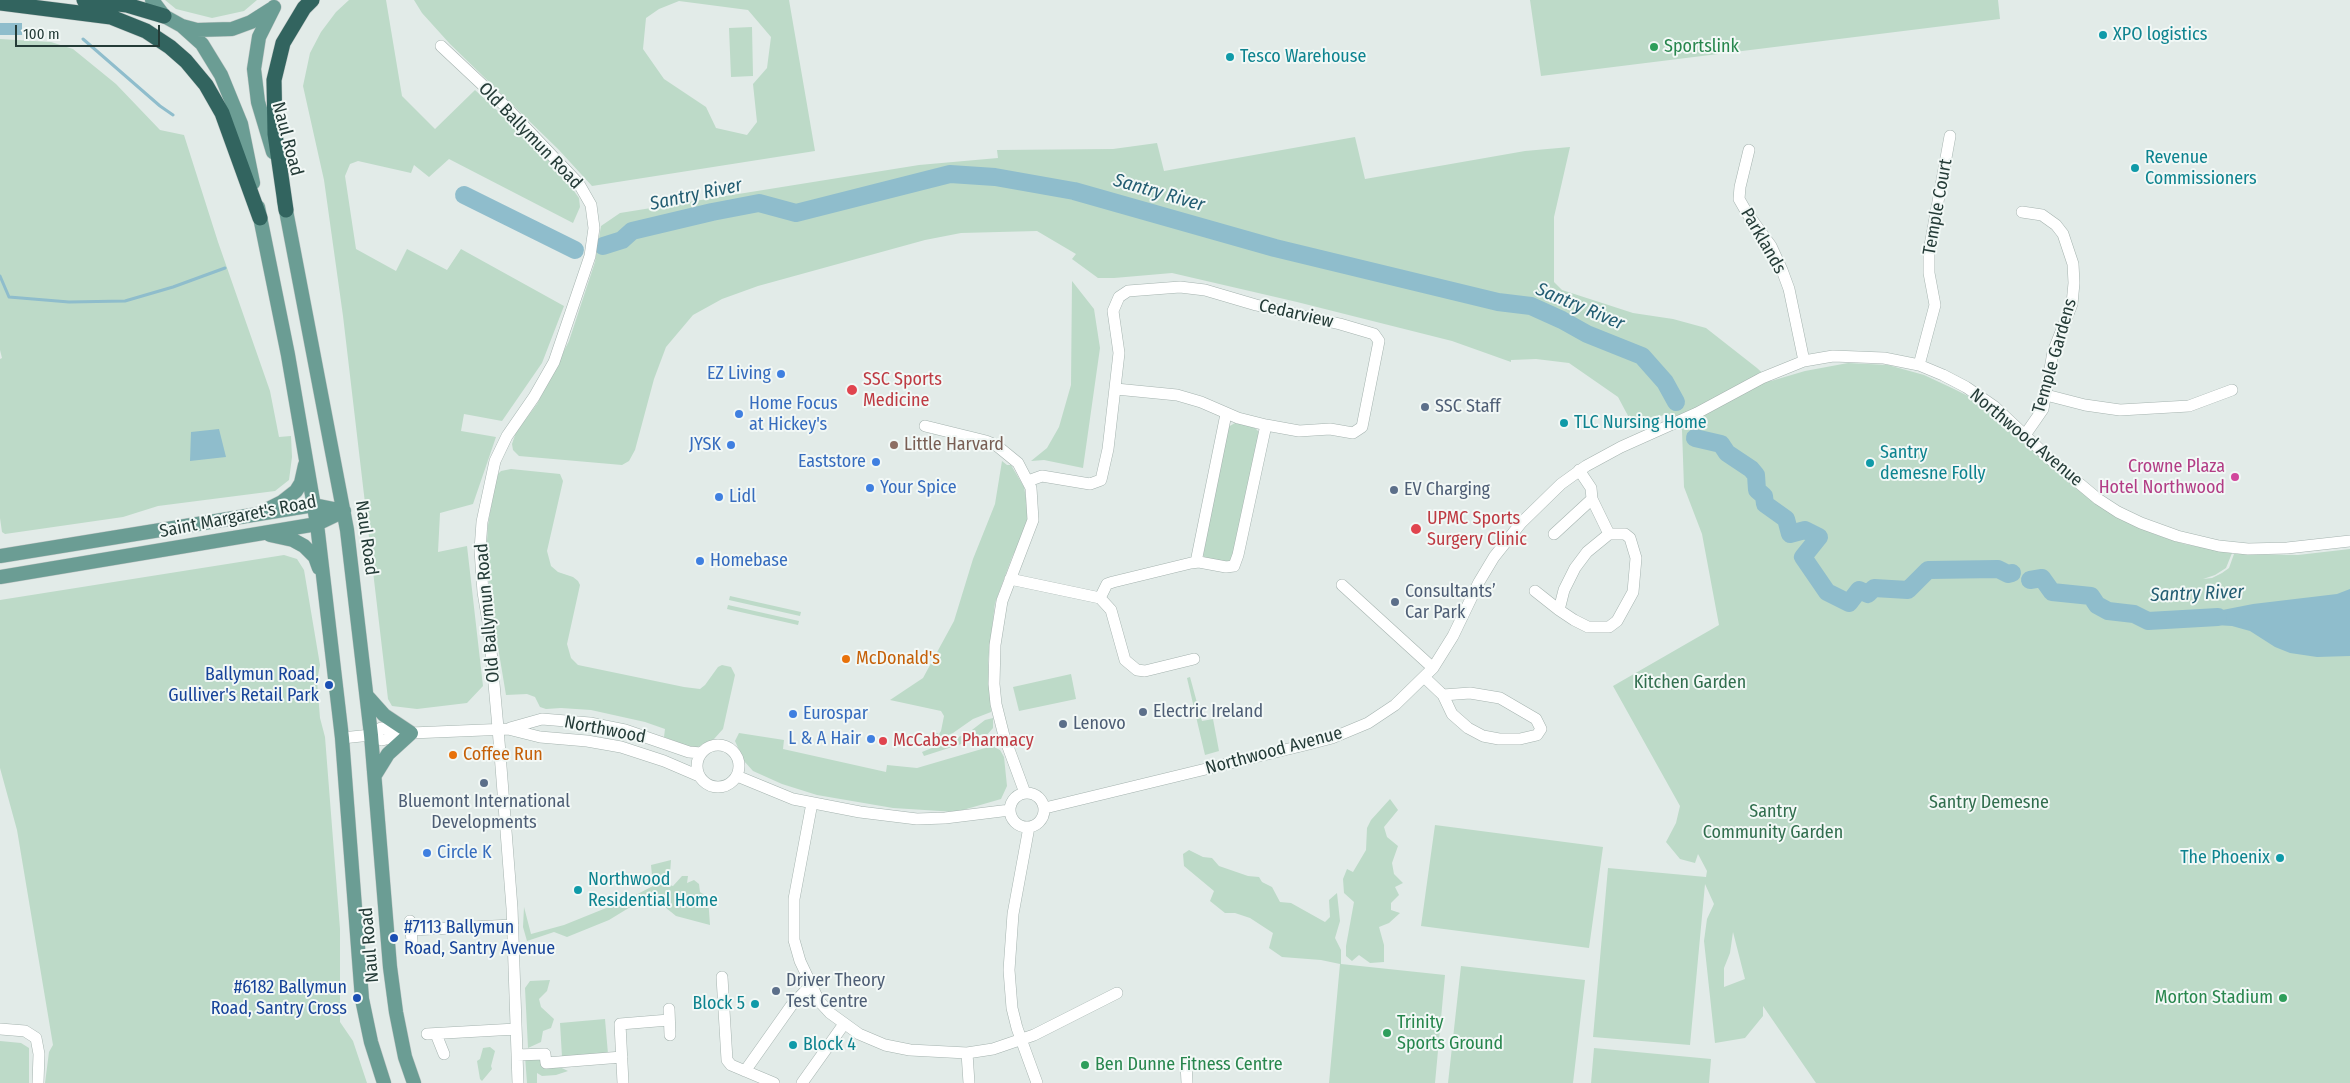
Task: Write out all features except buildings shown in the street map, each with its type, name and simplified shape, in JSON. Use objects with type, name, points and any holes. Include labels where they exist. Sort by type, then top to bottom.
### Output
[{"type":"highway","points":[[84,0],[127,5],[164,16]]},
{"type":"highway","points":[[286,210],[275,134],[274,80],[283,43],[304,8],[312,0]]},
{"type":"highway","points":[[0,3],[111,17],[146,31],[170,47],[186,61],[206,85],[222,113],[260,218]]},
{"type":"main road","points":[[152,0],[164,16],[182,26],[197,30],[232,28],[251,22],[277,4]]},
{"type":"main road","name":"Naul Road","points":[[277,4],[260,37],[254,69],[258,102],[286,210],[344,511],[371,735],[394,997],[405,1057],[414,1083]]},
{"type":"main road","name":"Naul Road","points":[[182,26],[202,44],[221,75],[241,124],[306,453],[317,524],[342,738],[362,999],[371,1042],[384,1083]]},
{"type":"main road","points":[[256,514],[282,502],[296,491],[301,483],[306,453]]},
{"type":"main road","name":"Saint Margaret's Road","points":[[0,556],[314,505],[344,511]]},
{"type":"main road","name":"Saint Margaret's Road","points":[[0,577],[317,524],[344,511]]},
{"type":"main road","points":[[263,533],[293,540],[304,546],[315,557],[323,581]]},
{"type":"main road","points":[[366,696],[384,716],[411,733],[388,754],[375,776]]},
{"type":"street","name":"Old Ballymun Road","points":[[441,46],[505,106],[578,184],[591,205],[593,241],[590,256],[554,362],[539,390],[507,436],[495,461],[482,522],[480,550],[503,728],[513,925],[518,1083]]},
{"type":"street","name":"Temple Court","points":[[1919,365],[1935,305],[1929,273],[1929,251],[1950,136]]},
{"type":"street","name":"Parklands","points":[[1749,150],[1740,199],[1747,213],[1770,246],[1790,289],[1804,361]]},
{"type":"street","name":"Temple Gardens","points":[[2022,212],[2042,215],[2056,225],[2068,245],[2073,264],[2072,304],[2054,352],[2043,409],[2025,435]]},
{"type":"street","name":"Cedarview","points":[[1028,481],[1042,476],[1090,484],[1101,480],[1108,449],[1120,353],[1113,311],[1117,300],[1122,294],[1136,289],[1180,287],[1205,290],[1256,305],[1340,324],[1377,337],[1380,344],[1360,430],[1353,433],[1330,429],[1306,432],[1266,425],[1226,414],[1201,402],[1177,395],[1116,389]]},
{"type":"street","name":"Northwood Avenue","points":[[1044,808],[1332,738],[1361,726],[1388,711],[1434,668],[1454,636],[1479,582],[1494,557],[1544,498],[1580,470],[1621,447],[1697,413],[1762,378],[1804,361],[1832,356],[1884,358],[1919,365],[1966,387],[1995,408],[2075,481],[2105,503],[2141,523],[2177,536],[2220,546],[2248,549],[2286,548],[2350,541]]},
{"type":"street","points":[[2046,395],[2085,405],[2120,410],[2189,406],[2232,390]]},
{"type":"street","points":[[1196,562],[1226,414]]},
{"type":"street","points":[[1100,598],[1107,584],[1113,582],[1196,562],[1226,567],[1236,564],[1266,425]]},
{"type":"street","points":[[925,426],[996,445],[1018,463],[1028,481],[1033,502],[1033,520],[1002,602],[995,645],[994,684],[996,704],[1004,736],[1025,793]]},
{"type":"street","points":[[1580,470],[1591,488],[1592,499],[1609,534]]},
{"type":"street","points":[[1554,534],[1592,499]]},
{"type":"street","points":[[1535,591],[1560,610],[1588,627],[1609,627],[1622,614],[1633,592],[1636,558],[1630,538],[1625,534],[1609,534],[1587,552],[1575,568],[1564,590],[1560,610]]},
{"type":"street","points":[[1010,579],[1100,598],[1111,610],[1122,655],[1127,664],[1133,668],[1145,671],[1194,659]]},
{"type":"street","points":[[1342,585],[1434,668]]},
{"type":"street","points":[[1424,678],[1443,695],[1452,714],[1468,728],[1483,736],[1499,739],[1520,739],[1537,735],[1542,729],[1536,719],[1519,707],[1500,698],[1470,694],[1443,695]]},
{"type":"street","name":"Northwood","points":[[503,728],[542,719],[576,722],[625,730],[689,752],[701,753]]},
{"type":"street","points":[[342,738],[371,735],[381,728],[411,733],[503,728]]},
{"type":"street","name":"Northwood","points":[[503,728],[540,737],[587,741],[621,747],[664,761],[699,776]]},
{"type":"street","points":[[712,746],[725,746],[731,750],[739,762],[737,776],[728,785],[714,787],[703,781],[699,776],[697,764],[701,753],[712,746]]},
{"type":"street","points":[[737,776],[775,792],[812,803],[860,812],[917,818],[964,817],[1010,810]]},
{"type":"street","points":[[1025,793],[1033,794],[1040,798],[1044,808],[1040,821],[1029,827],[1016,823],[1010,810],[1014,799],[1025,793]]},
{"type":"street","points":[[812,803],[794,899],[792,921],[794,940],[810,986],[819,1001],[844,1024],[859,1034],[885,1045],[910,1050],[967,1053],[993,1048],[1034,1035],[1117,993]]},
{"type":"street","points":[[1029,827],[1013,914],[1009,951],[1012,1008],[1020,1040],[1037,1083]]},
{"type":"street","points":[[411,931],[513,925]]},
{"type":"street","points":[[722,977],[728,1060],[731,1065],[774,1083]]},
{"type":"street","points":[[745,1071],[791,1006],[810,986]]},
{"type":"street","points":[[624,1083],[620,1024],[669,1015],[670,1035]]},
{"type":"street","points":[[802,1083],[844,1024]]},
{"type":"street","points":[[0,1029],[25,1030],[36,1038],[39,1054],[38,1083]]},
{"type":"street","points":[[444,1054],[431,1034],[516,1029]]},
{"type":"street","points":[[967,1053],[969,1083]]},
{"type":"street","points":[[517,1055],[545,1054],[546,1063],[622,1057]]},
{"type":"street","points":[[1186,1063],[1187,1083]]},
{"type":"green space","points":[[165,0],[257,0],[244,11],[212,18],[176,9]]},
{"type":"green space","points":[[349,0],[386,0],[402,96],[435,129],[475,90],[553,162],[579,198],[580,207],[573,223],[449,159],[429,177],[414,165],[411,173],[358,161],[350,164],[345,176],[356,249],[396,271],[407,249],[447,270],[461,249],[564,306],[542,363],[502,421],[464,414],[461,431],[496,437],[473,504],[440,513],[438,552],[467,546],[483,686],[467,703],[417,709],[392,706],[388,699],[343,316],[324,180],[303,86],[310,53],[321,32],[336,12]]},
{"type":"green space","points":[[414,0],[789,0],[815,151],[592,186],[559,150],[450,44],[422,13]],"holes":[[[679,1],[748,10],[771,37],[767,68],[753,84],[757,122],[747,135],[716,128],[706,107],[664,79],[643,49],[646,18],[659,9]]]},
{"type":"green space","name":"Sportslink","points":[[1530,0],[1998,0],[2000,19],[1541,76]]},
{"type":"green space","points":[[752,27],[753,76],[731,77],[729,28]]},
{"type":"green space","points":[[0,39],[51,42],[73,49],[116,84],[160,130],[184,135],[218,242],[270,391],[279,437],[291,436],[292,457],[289,480],[275,491],[158,506],[123,517],[5,534],[2,532],[0,518],[0,359],[2,358],[0,350]]},
{"type":"green space","name":"Santry Demesne","points":[[1355,137],[1365,179],[1525,151],[1570,147],[1554,217],[1554,282],[1562,290],[1633,313],[1673,319],[1706,328],[1771,381],[1805,371],[1848,363],[1888,365],[1924,375],[1976,400],[2118,516],[2154,534],[2184,544],[2232,553],[2226,568],[2215,575],[2203,579],[2212,578],[2229,568],[2234,554],[2298,555],[2350,549],[2350,1083],[1816,1083],[1763,1006],[1763,1016],[1745,1038],[1715,1043],[1704,941],[1707,919],[1714,904],[1705,884],[1690,1045],[1593,1037],[1608,868],[1706,877],[1707,871],[1698,854],[1695,863],[1680,859],[1666,842],[1676,823],[1680,806],[1613,686],[1719,625],[1702,534],[1684,487],[1682,430],[1666,414],[1634,427],[1618,397],[1569,363],[1536,359],[1511,360],[1511,362],[1452,341],[1172,273],[1098,278],[1072,259],[1076,254],[1037,231],[961,233],[925,240],[758,286],[722,299],[693,315],[666,347],[654,379],[635,450],[629,461],[622,465],[519,456],[513,450],[512,444],[516,432],[537,404],[569,341],[595,262],[601,226],[620,213],[919,165],[998,158],[997,150],[1113,149],[1157,143],[1164,171]],"holes":[[[1733,932],[1745,979],[1724,987],[1724,968],[1730,953]]]},
{"type":"green space","points":[[1072,281],[1094,309],[1100,348],[1083,468],[1044,460],[1031,461],[1047,448],[1059,427],[1071,385]]},
{"type":"green space","points":[[1235,423],[1254,427],[1259,432],[1233,558],[1226,563],[1205,558],[1203,555],[1228,427]]},
{"type":"green space","points":[[1002,461],[1007,465],[1011,465],[1024,487],[1028,509],[1027,527],[1012,557],[995,603],[988,661],[991,712],[973,719],[953,733],[922,746],[923,742],[932,739],[933,731],[939,734],[941,731],[944,716],[941,711],[890,700],[923,678],[954,621],[973,559],[995,504]]},
{"type":"green space","points":[[511,469],[560,474],[563,481],[547,551],[551,566],[558,572],[573,577],[580,585],[567,644],[571,658],[578,665],[700,689],[718,667],[722,665],[731,667],[735,675],[723,729],[714,739],[698,747],[690,747],[664,737],[665,729],[645,722],[591,710],[546,709],[540,707],[535,697],[527,694],[506,695],[493,617],[486,557],[488,525],[496,476],[501,471]]},
{"type":"green space","points":[[284,555],[297,559],[304,570],[320,665],[317,681],[320,718],[325,737],[340,929],[340,1022],[353,1041],[367,1083],[45,1083],[49,1052],[53,1045],[17,830],[0,768],[0,600]]},
{"type":"green space","points":[[730,596],[801,612],[800,616],[729,600]]},
{"type":"green space","points":[[728,605],[799,621],[798,625],[727,609]]},
{"type":"green space","points":[[1071,674],[1076,699],[1019,711],[1013,687]]},
{"type":"green space","points":[[1190,677],[1202,721],[1213,719],[1219,751],[1205,755],[1187,678]]},
{"type":"green space","points":[[993,718],[993,728],[986,736],[924,756],[922,752],[968,733],[985,720]]},
{"type":"green space","points":[[739,733],[784,740],[783,749],[886,772],[887,765],[917,768],[992,746],[1000,750],[1004,757],[1007,786],[1001,799],[956,812],[893,808],[817,795],[782,784],[753,771],[744,761],[735,741]]},
{"type":"green space","points":[[1390,799],[1398,810],[1384,827],[1387,837],[1398,846],[1392,863],[1394,874],[1403,883],[1395,887],[1399,895],[1391,903],[1391,910],[1400,913],[1389,923],[1379,927],[1384,945],[1384,962],[1370,963],[1359,955],[1352,961],[1346,956],[1346,946],[1354,902],[1344,893],[1343,879],[1347,869],[1353,872],[1366,850],[1367,828],[1371,820]]},
{"type":"green space","points":[[1435,825],[1603,847],[1589,948],[1421,926]]},
{"type":"green space","name":"Trinity Sports Ground","points":[[1189,850],[1203,857],[1212,858],[1219,866],[1248,876],[1259,877],[1262,882],[1272,887],[1280,902],[1291,903],[1325,922],[1330,917],[1329,900],[1337,893],[1340,921],[1335,938],[1341,950],[1341,964],[1445,975],[1435,1083],[1329,1083],[1340,964],[1321,960],[1282,957],[1269,948],[1273,933],[1250,918],[1235,913],[1225,913],[1210,901],[1214,891],[1184,866],[1183,854]]},
{"type":"green space","points":[[671,860],[670,874],[663,883],[673,886],[682,876],[688,876],[687,883],[694,880],[699,884],[700,892],[708,897],[710,925],[676,916],[650,895],[609,920],[567,937],[554,932],[527,941],[523,927],[524,907],[531,934],[564,925],[626,900],[653,886],[651,865]]},
{"type":"green space","points":[[1461,966],[1585,980],[1573,1083],[1448,1083]]},
{"type":"green space","points":[[550,980],[547,991],[539,999],[541,1007],[554,1019],[551,1028],[543,1031],[541,1042],[528,1048],[525,988],[530,981]]},
{"type":"green space","points":[[605,1019],[608,1054],[562,1057],[560,1023]]},
{"type":"green space","points":[[0,1041],[21,1043],[29,1048],[29,1083],[0,1083]]},
{"type":"green space","points":[[490,1047],[495,1051],[492,1069],[482,1081],[477,1061],[480,1059],[483,1048]]},
{"type":"green space","points":[[1594,1048],[1711,1059],[1709,1083],[1591,1083]]},
{"type":"green space","points":[[525,1056],[539,1057],[568,1071],[556,1075],[542,1076],[537,1073],[537,1083],[527,1083]]},
{"type":"water","points":[[0,23],[22,23],[22,35],[0,35]]},
{"type":"water","points":[[219,429],[226,457],[190,461],[191,432]]},
{"type":"water","points":[[2350,589],[2350,656],[2317,657],[2290,653],[2275,647],[2250,631],[2232,626],[2198,624],[2193,619],[2197,615],[2253,604],[2337,594]]},
{"type":"waterway","name":"Santry River","points":[[83,39],[160,106],[173,115]]},
{"type":"waterway","name":"Santry River","points":[[603,246],[622,240],[632,231],[759,203],[796,213],[950,174],[995,177],[1074,191],[1275,248],[1498,302],[1531,306],[1587,334],[1642,356],[1665,382],[1676,402]]},
{"type":"waterway","name":"Santry River","points":[[464,195],[575,250]]},
{"type":"waterway","points":[[0,276],[9,297],[69,302],[125,301],[173,287],[225,268]]},
{"type":"waterway","name":"Santry River","points":[[1695,438],[1721,444],[1727,453],[1751,469],[1756,475],[1757,490],[1764,496],[1765,504],[1786,519],[1790,534],[1805,530],[1819,537],[1803,557],[1827,592],[1849,603],[1859,590],[1868,594],[1874,588],[1908,590],[1928,570],[1998,569],[2008,574],[2012,573]]},
{"type":"waterway","name":"Santry River","points":[[2030,580],[2042,578],[2052,592],[2091,596],[2097,605],[2108,611],[2134,614],[2148,621],[2218,617]]},
{"type":"place","name":"XPO logistics","points":[[2103,35]]},
{"type":"place","name":"Sportslink","points":[[1654,47]]},
{"type":"place","name":"Tesco Warehouse","points":[[1230,57]]},
{"type":"place","name":"Revenue Commissioners","points":[[2135,168]]},
{"type":"place","name":"EZ Living","points":[[781,374]]},
{"type":"place","name":"SSC Sports Medicine","points":[[852,390]]},
{"type":"place","name":"SSC Staff","points":[[1425,407]]},
{"type":"place","name":"Home Focus at Hickey's","points":[[739,414]]},
{"type":"place","name":"TLC Nursing Home","points":[[1564,423]]},
{"type":"place","name":"JYSK","points":[[731,445]]},
{"type":"place","name":"Little Harvard","points":[[894,445]]},
{"type":"place","name":"Eaststore","points":[[876,462]]},
{"type":"place","name":"Santry demesne Folly","points":[[1870,463]]},
{"type":"place","name":"Crowne Plaza Hotel Northwood","points":[[2235,477]]},
{"type":"place","name":"Your Spice","points":[[870,488]]},
{"type":"place","name":"EV Charging","points":[[1394,490]]},
{"type":"place","name":"Lidl","points":[[719,497]]},
{"type":"place","name":"UPMC Sports Surgery Clinic","points":[[1416,529]]},
{"type":"place","name":"Homebase","points":[[700,561]]},
{"type":"place","name":"Consultants’ Car Park","points":[[1395,602]]},
{"type":"place","name":"McDonald's","points":[[846,659]]},
{"type":"place","name":"Ballymun Road, Gulliver's Retail Park","points":[[329,685]]},
{"type":"place","name":"Electric Ireland","points":[[1143,712]]},
{"type":"place","name":"Eurospar","points":[[793,714]]},
{"type":"place","name":"Lenovo","points":[[1063,724]]},
{"type":"place","name":"L & A Hair","points":[[871,739]]},
{"type":"place","name":"McCabes Pharmacy","points":[[883,741]]},
{"type":"place","name":"Coffee Run","points":[[453,755]]},
{"type":"place","name":"Bluemont International Developments","points":[[484,783]]},
{"type":"place","name":"Circle K","points":[[427,853]]},
{"type":"place","name":"The Phoenix","points":[[2280,858]]},
{"type":"place","name":"Northwood Residential Home","points":[[578,890]]},
{"type":"place","name":"#7113 Ballymun Road, Santry Avenue","points":[[394,938]]},
{"type":"place","name":"Driver Theory Test Centre","points":[[776,991]]},
{"type":"place","name":"#6182 Ballymun Road, Santry Cross","points":[[357,998]]},
{"type":"place","name":"Morton Stadium","points":[[2283,998]]},
{"type":"place","name":"Block 5","points":[[755,1004]]},
{"type":"place","name":"Trinity Sports Ground","points":[[1387,1033]]},
{"type":"place","name":"Block 4","points":[[793,1045]]},
{"type":"place","name":"Ben Dunne Fitness Centre","points":[[1085,1065]]},
{"type":"park label","name":"Kitchen Garden","points":[[1690,683]]},
{"type":"park label","name":"Santry Community Garden","points":[[1773,822]]}]
